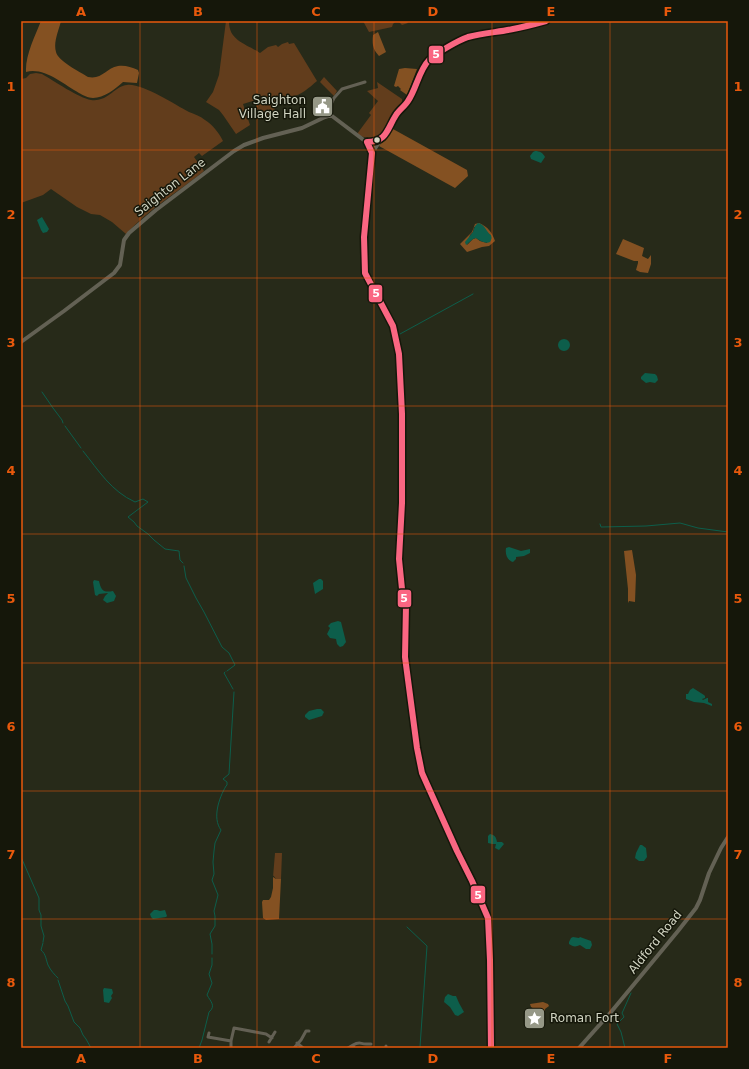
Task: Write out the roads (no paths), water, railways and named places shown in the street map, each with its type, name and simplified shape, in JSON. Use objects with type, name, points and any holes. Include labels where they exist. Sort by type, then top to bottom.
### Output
[{"type":"street","points":[[490,1048],[490,960],[488,918],[422,773],[417,748],[405,657],[406,605],[402,589],[399,559],[402,503],[402,414],[399,354],[396,333],[369,282],[366,273],[364,237],[372,153],[389,129],[396,115],[408,101],[423,69],[433,58],[464,38],[515,29],[546,21]]},
{"type":"street","points":[[325,117],[334,98],[342,88],[365,82]]},
{"type":"street","points":[[325,117],[332,116],[367,142],[373,142],[383,137]]},
{"type":"street","name":"Saighton Lane","points":[[21,342],[114,273],[120,265],[124,240],[129,233],[156,210],[234,150],[263,138],[302,128],[325,117]]},
{"type":"street","points":[[367,142],[372,153]]},
{"type":"street","name":"Aldford Road","points":[[579,1048],[611,1012],[696,908],[709,872],[728,837]]},
{"type":"street","points":[[231,1048],[234,1026],[266,1034],[272,1038]]},
{"type":"street","points":[[294,1048],[301,1040],[306,1030]]},
{"type":"street","points":[[269,1042],[275,1032]]},
{"type":"street","points":[[209,1033],[208,1039],[231,1042]]},
{"type":"street","points":[[297,1043],[303,1048]]},
{"type":"street","points":[[348,1048],[354,1047],[358,1043],[371,1044]]},
{"type":"water","points":[[535,151],[541,152],[545,157],[541,163],[531,159],[530,156]]},
{"type":"water","points":[[42,217],[49,229],[47,232],[43,233],[37,220]]},
{"type":"water","points":[[478,223],[482,225],[491,235],[492,238],[490,242],[483,242],[476,238],[466,245],[465,242]]},
{"type":"water","points":[[562,339],[566,339],[570,345],[566,351],[562,351],[558,347],[558,343]]},
{"type":"water","points":[[645,373],[655,374],[658,380],[655,383],[646,383],[641,379]]},
{"type":"water","points":[[509,547],[521,551],[530,549],[530,553],[524,556],[516,557],[513,562],[509,560],[506,555],[506,548]]},
{"type":"water","points":[[319,579],[323,581],[323,589],[315,594],[313,583]]},
{"type":"water","points":[[94,580],[99,581],[103,590],[107,592],[113,591],[116,596],[114,601],[107,603],[103,600],[108,593],[99,594],[97,596],[95,595]]},
{"type":"water","points":[[338,621],[341,622],[346,642],[340,647],[337,644],[336,639],[330,638],[327,634],[330,628],[328,626],[331,623]]},
{"type":"water","points":[[693,688],[705,696],[705,698],[702,699],[703,700],[708,698],[708,702],[712,704],[712,706],[686,699],[686,694],[688,694]]},
{"type":"water","points":[[321,709],[324,712],[322,716],[309,720],[305,717],[309,711]]},
{"type":"water","points":[[490,834],[495,836],[497,842],[502,842],[504,844],[499,850],[495,848],[496,844],[488,843],[488,836]]},
{"type":"water","points":[[640,845],[646,848],[647,857],[644,861],[639,861],[635,858]]},
{"type":"water","points":[[154,910],[165,910],[167,916],[153,919],[150,914]]},
{"type":"water","points":[[580,937],[591,941],[592,945],[590,949],[586,949],[580,945],[572,946],[569,944],[571,938]]},
{"type":"water","points":[[104,988],[112,989],[112,998],[109,1003],[104,1002]]},
{"type":"water","points":[[448,994],[456,996],[464,1012],[458,1016],[455,1015],[450,1007],[444,1002],[445,997]]},
{"type":"waterway","points":[[400,334],[473,294]]},
{"type":"waterway","points":[[42,392],[63,423]]},
{"type":"waterway","points":[[65,426],[81,448]]},
{"type":"waterway","points":[[83,451],[106,480],[119,492],[135,502],[143,499],[148,502],[128,517],[165,549],[179,551],[180,560],[183,563]]},
{"type":"waterway","points":[[600,524],[601,527],[646,526],[680,523],[698,528],[728,532]]},
{"type":"waterway","points":[[184,566],[186,578],[196,598],[222,647],[229,653],[235,665],[227,671]]},
{"type":"waterway","points":[[225,672],[224,673],[233,689]]},
{"type":"waterway","points":[[212,954],[210,934],[215,926],[214,911],[218,895],[212,880],[214,874],[213,862],[215,843],[221,830],[218,825],[217,814],[221,796],[227,785],[227,782],[223,779],[229,774],[234,692]]},
{"type":"waterway","points":[[21,857],[39,898],[41,926],[44,936],[43,942]]},
{"type":"waterway","points":[[407,927],[427,946],[420,1047]]},
{"type":"waterway","points":[[43,943],[41,950],[45,955],[50,969],[58,978]]},
{"type":"waterway","points":[[199,1048],[209,1012],[212,1008],[211,1002],[207,995],[212,983],[209,974],[212,965],[212,958]]},
{"type":"waterway","points":[[58,980],[74,1022],[80,1028],[91,1048]]},
{"type":"waterway","points":[[625,1048],[621,1032],[617,1024],[624,1017],[622,1013],[631,993]]},
{"type":"place","name":"Saighton Village Hall","points":[[322,107]]},
{"type":"place","name":"Roman Fort","points":[[534,1018]]}]
